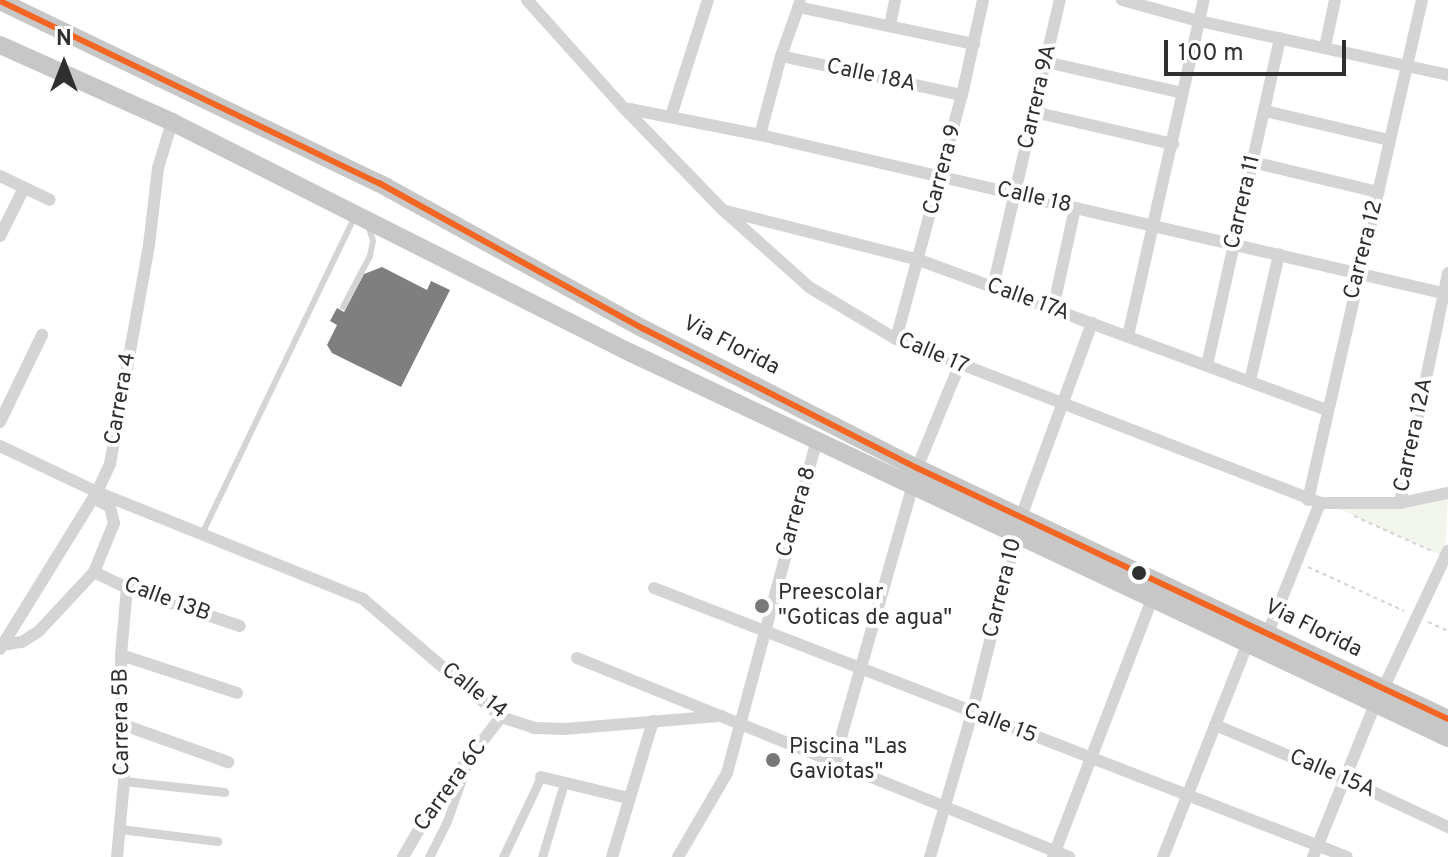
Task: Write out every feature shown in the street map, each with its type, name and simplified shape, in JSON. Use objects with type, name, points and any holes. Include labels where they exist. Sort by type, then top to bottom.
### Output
[{"type":"main road","name":"Via Florida","points":[[0,1],[379,183],[915,477]]},
{"type":"main road","points":[[0,45],[172,122],[629,352],[817,440],[915,477],[1019,525],[1153,597],[1248,642],[1379,697],[1448,738]]},
{"type":"main road","name":"Via Florida","points":[[1019,525],[1268,633],[1379,697],[1448,719]]},
{"type":"street","name":"Calle 17","points":[[527,0],[624,108],[723,210],[809,287],[896,339],[1062,406],[1320,503],[1400,503],[1448,493]]},
{"type":"street","points":[[671,116],[708,0]]},
{"type":"street","points":[[890,26],[895,0]]},
{"type":"street","name":"Carrera 9","points":[[896,339],[941,177],[983,0]]},
{"type":"street","name":"Carrera 9A","points":[[993,287],[1060,0]]},
{"type":"street","points":[[1122,0],[1199,21],[1448,75]]},
{"type":"street","points":[[1128,336],[1204,0]]},
{"type":"street","points":[[1325,47],[1335,0]]},
{"type":"street","name":"Carrera 12","points":[[1268,633],[1320,503],[1326,410],[1422,0]]},
{"type":"street","points":[[760,135],[781,56],[799,4],[974,44]]},
{"type":"street","name":"Carrera 11","points":[[1207,365],[1280,38]]},
{"type":"street","name":"Calle 18A","points":[[781,56],[962,95]]},
{"type":"street","points":[[1046,62],[1183,93]]},
{"type":"street","name":"Calle 18","points":[[624,108],[760,135],[1443,293]]},
{"type":"street","points":[[1265,111],[1389,140]]},
{"type":"street","points":[[1034,112],[1173,144]]},
{"type":"street","name":"Carrera 4","points":[[1,647],[96,495],[110,464],[149,245],[158,168],[172,122]]},
{"type":"street","points":[[1252,162],[1378,192]]},
{"type":"street","points":[[0,176],[50,200]]},
{"type":"street","points":[[0,236],[24,188]]},
{"type":"street","points":[[1053,309],[1075,208]]},
{"type":"street","name":"Calle 17A","points":[[723,210],[919,260],[1326,410]]},
{"type":"street","points":[[1250,381],[1279,254]]},
{"type":"street","name":"Carrera 12A","points":[[1400,503],[1448,273]]},
{"type":"street","name":"Carrera 10","points":[[930,857],[972,713],[1019,525],[1092,323]]},
{"type":"street","points":[[0,422],[42,335]]},
{"type":"street","points":[[834,762],[863,671],[915,477],[959,366]]},
{"type":"street","name":"Carrera 8","points":[[739,723],[817,440]]},
{"type":"street","name":"Calle 14","points":[[0,446],[96,495],[363,599],[501,717],[534,728],[565,729],[721,716],[1054,854],[1069,857]]},
{"type":"street","points":[[1,647],[22,642],[39,631],[94,572],[114,523],[110,507],[96,495]]},
{"type":"street","points":[[1316,851],[1379,697],[1447,554]]},
{"type":"street","name":"Calle 13B","points":[[94,572],[127,588],[240,626]]},
{"type":"street","name":"Carrera 5B","points":[[117,857],[124,781],[121,655],[127,588]]},
{"type":"street","name":"Calle 15","points":[[654,588],[1187,796],[1316,851],[1347,857]]},
{"type":"street","points":[[1054,854],[1153,597]]},
{"type":"street","points":[[1163,857],[1248,642]]},
{"type":"street","points":[[121,655],[237,693]]},
{"type":"street","points":[[577,658],[721,716]]},
{"type":"street","name":"Carrera 6C","points":[[403,857],[434,804],[501,717]]},
{"type":"street","points":[[612,857],[653,721]]},
{"type":"street","points":[[678,857],[727,773],[739,723]]},
{"type":"street","points":[[121,724],[228,762]]},
{"type":"street","name":"Calle 15A","points":[[1215,725],[1345,779],[1448,827]]},
{"type":"street","points":[[429,857],[447,821],[468,762]]},
{"type":"street","points":[[503,857],[541,777],[628,798]]},
{"type":"street","points":[[124,781],[224,792]]},
{"type":"street","points":[[542,857],[564,783]]},
{"type":"street","points":[[120,829],[217,841]]},
{"type":"lane","points":[[343,307],[372,248],[362,218]]},
{"type":"lane","points":[[202,534],[362,218]]},
{"type":"path","points":[[1320,503],[1447,554]]},
{"type":"path","points":[[1296,562],[1448,631]]},
{"type":"shaded area","points":[[1448,493],[1445,557],[1333,506]]},
{"type":"building","points":[[382,267],[427,290],[431,281],[450,290],[401,387],[332,353],[327,345],[337,325],[330,321],[337,308],[344,312],[364,274]]},
{"type":"transit line","points":[[0,1],[379,183],[644,329],[917,468],[1448,719]]},
{"type":"place","name":"Preescolar \"Goticas de agua\"","points":[[762,606]]},
{"type":"place","name":"Piscina \"Las Gaviotas\"","points":[[773,760]]}]
